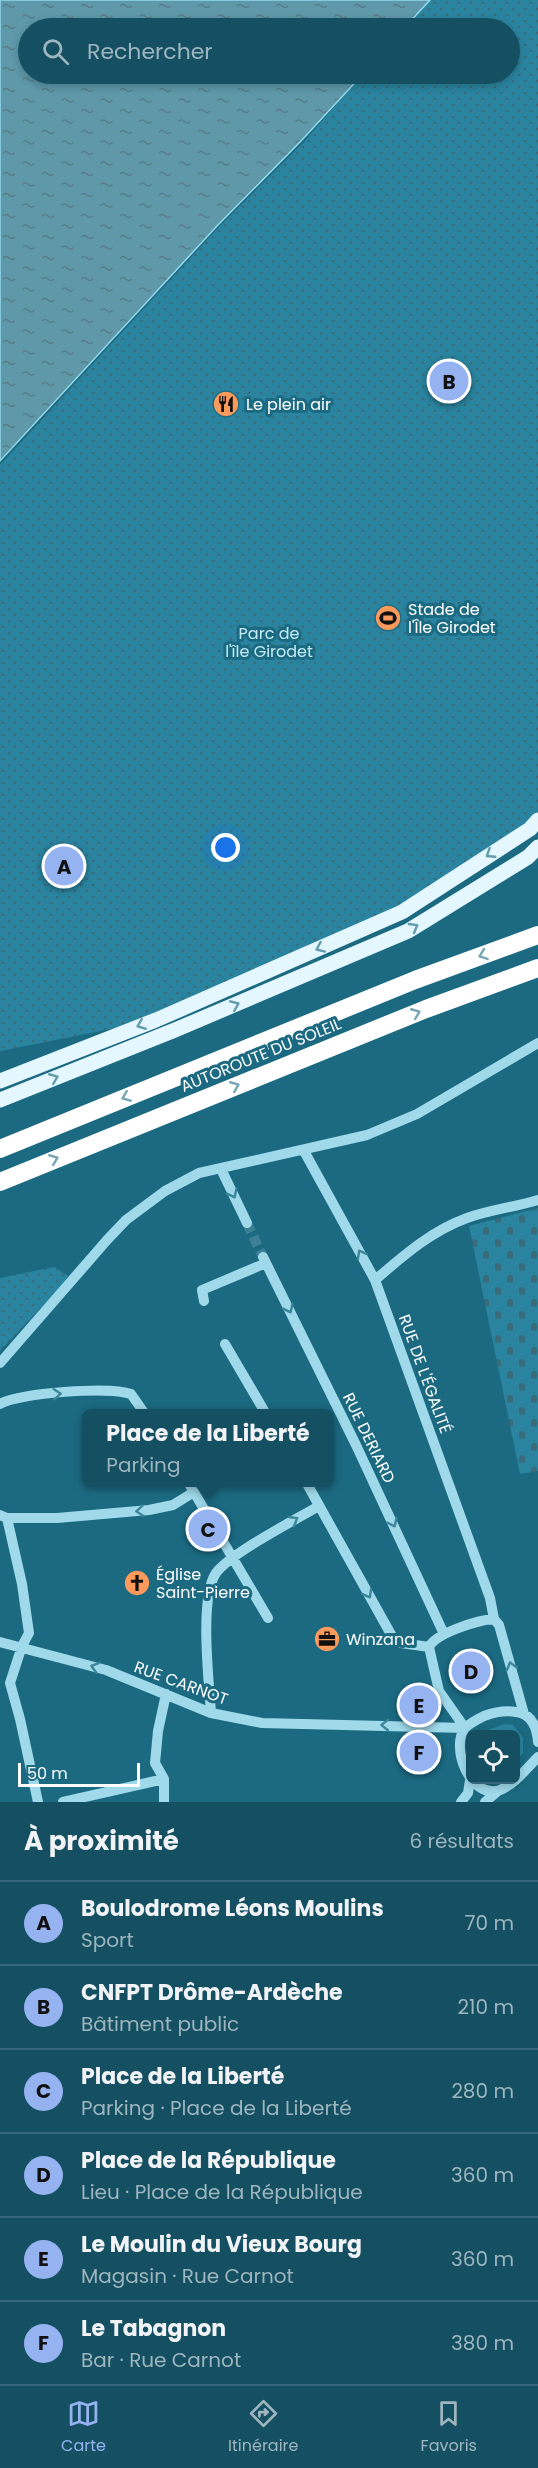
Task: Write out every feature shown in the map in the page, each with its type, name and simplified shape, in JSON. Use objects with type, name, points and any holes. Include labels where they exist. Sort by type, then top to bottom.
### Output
[{"type":"highway","name":"AUTOROUTE DU SOLEIL","points":[[0,1149],[415,980],[538,935]]},
{"type":"highway","name":"AUTOROUTE DU SOLEIL","points":[[0,1182],[426,1009],[538,968]]},
{"type":"main road","points":[[0,1081],[156,1020],[402,912],[530,829],[538,820]]},
{"type":"main road","points":[[0,1100],[175,1030],[408,931],[528,857],[538,847]]},
{"type":"street","points":[[0,1364],[126,1220],[165,1191],[199,1173],[367,1136],[417,1114],[538,1043]]},
{"type":"street","name":"RUE DE L'ÉGALITÉ","points":[[304,1150],[375,1280],[490,1598],[494,1619],[499,1625],[524,1714]]},
{"type":"street","points":[[221,1168],[247,1223]]},
{"type":"street","points":[[375,1280],[418,1244],[443,1229],[468,1218],[538,1200]]},
{"type":"street","name":"RUE DERIARD","points":[[204,1301],[202,1290],[265,1260],[356,1444],[444,1634]]},
{"type":"street","points":[[225,1344],[264,1409]]},
{"type":"street","points":[[0,1404],[7,1400],[25,1397],[114,1390],[131,1394],[141,1409]]},
{"type":"street","points":[[38,1802],[10,1683],[22,1646],[29,1633],[22,1584],[5,1532],[4,1516],[57,1518],[149,1510],[172,1505],[191,1487],[268,1618]]},
{"type":"street","points":[[309,1487],[393,1638],[401,1643],[429,1647]]},
{"type":"street","points":[[211,1713],[208,1591],[216,1573],[268,1535],[319,1506]]},
{"type":"street","points":[[465,1728],[439,1691],[429,1647],[432,1640],[444,1634],[494,1619]]},
{"type":"street","name":"RUE CARNOT","points":[[0,1642],[106,1670],[211,1713],[262,1723],[465,1728]]},
{"type":"street","points":[[164,1802],[164,1779],[155,1763],[158,1731],[166,1694]]},
{"type":"street","points":[[466,1770],[460,1740],[465,1728],[495,1712],[510,1711],[524,1714],[535,1723],[538,1740]]},
{"type":"street","points":[[485,1802],[513,1782],[538,1755]]},
{"type":"street","points":[[523,1772],[538,1770]]},
{"type":"street","points":[[63,1802],[164,1779]]},
{"type":"street","points":[[461,1802],[468,1792],[469,1784]]},
{"type":"street","points":[[476,1784],[484,1790],[498,1791]]},
{"type":"green space","name":"Parc de l'île Girodet","points":[[429,0],[538,0],[538,820],[402,912],[156,1020],[0,1051],[0,465],[218,228],[303,143],[354,84],[520,84],[520,18],[412,18]]},
{"type":"green space","points":[[538,1208],[538,1471],[520,1474],[469,1226]]},
{"type":"green space","points":[[54,1267],[68,1276],[0,1351],[0,1278]]},
{"type":"green space","points":[[504,1724],[513,1725],[517,1730],[488,1730]]},
{"type":"green space","points":[[520,1734],[523,1738],[523,1753],[520,1756]]},
{"type":"water","points":[[0,0],[430,0],[413,18],[18,18],[18,84],[354,84],[217,226],[0,461]]},
{"type":"tunnel","points":[[247,1223],[263,1257]]},
{"type":"place","name":"CNFPT Drôme-Ardèche","points":[[449,381]]},
{"type":"place","name":"Le plein air","points":[[226,404]]},
{"type":"place","name":"Stade de l'Île Girodet","points":[[388,618]]},
{"type":"place","name":"Boulodrome Léons Moulins","points":[[64,866]]},
{"type":"place","name":"Place de la Liberté","points":[[208,1529]]},
{"type":"place","name":"Église Saint-Pierre","points":[[137,1583]]},
{"type":"place","name":"Winzana","points":[[327,1639]]},
{"type":"place","name":"Place de la République","points":[[471,1671]]},
{"type":"place","name":"Le Moulin du Vieux Bourg","points":[[419,1705]]},
{"type":"place","name":"Le Tabagnon","points":[[419,1752]]}]
